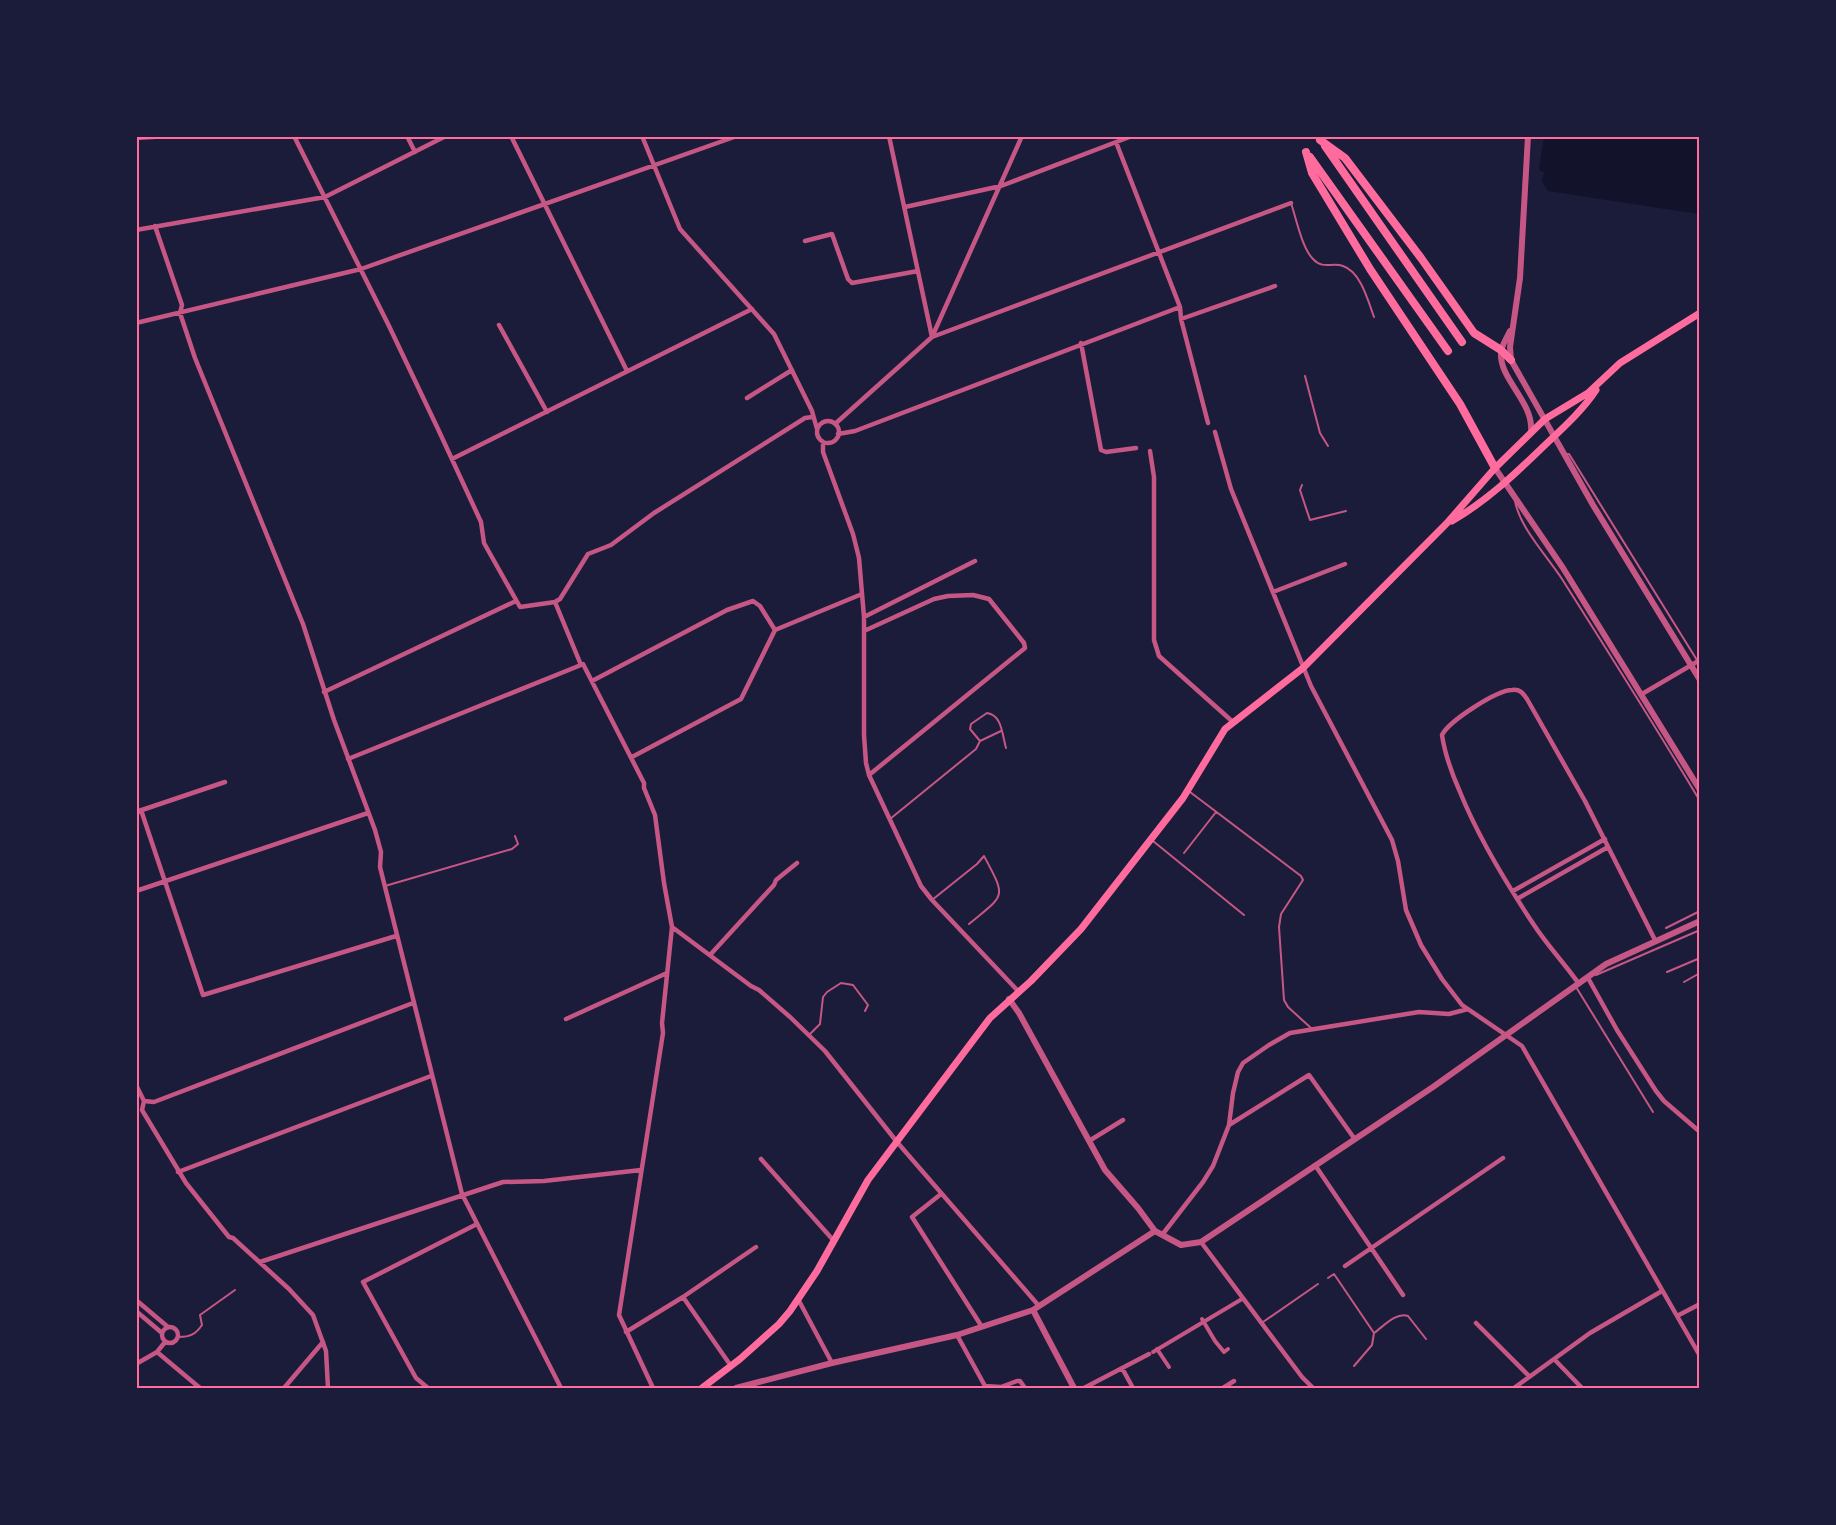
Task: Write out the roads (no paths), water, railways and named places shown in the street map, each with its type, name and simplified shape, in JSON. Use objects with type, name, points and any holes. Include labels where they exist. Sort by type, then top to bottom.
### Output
[{"type":"highway","points":[[1462,342],[1320,140],[1345,158],[1421,258],[1474,333],[1501,350],[1511,360]]},
{"type":"highway","points":[[1448,351],[1306,152],[1312,173],[1370,268],[1460,405],[1495,468]]},
{"type":"main road","points":[[702,1389],[779,1324],[798,1299],[834,1241],[868,1180],[990,1018],[1055,957],[1081,928],[1188,790],[1225,729],[1303,668],[1447,523],[1495,468],[1545,419],[1588,393],[1620,363],[1700,313]]},
{"type":"main road","points":[[1447,523],[1470,510],[1505,483],[1589,401],[1600,383]]},
{"type":"street","points":[[136,138],[168,136]]},
{"type":"street","points":[[294,136],[452,459],[481,522],[484,543],[520,607],[555,602],[560,599],[588,554],[610,545],[664,507],[805,418],[812,417]]},
{"type":"street","points":[[407,136],[415,152]]},
{"type":"street","points":[[136,230],[325,197],[446,136]]},
{"type":"street","points":[[511,136],[627,371]]},
{"type":"street","points":[[642,136],[680,229],[774,334],[812,411],[819,438],[823,441],[832,442],[838,434],[855,431],[1180,307]]},
{"type":"street","points":[[136,323],[361,269],[737,136]]},
{"type":"street","points":[[888,136],[932,337]]},
{"type":"street","points":[[932,337],[1022,136]]},
{"type":"street","points":[[905,207],[1000,186],[1132,136]]},
{"type":"street","points":[[1528,136],[1520,278],[1512,328],[1511,360],[1562,453],[1697,663],[1700,680]]},
{"type":"street","points":[[1116,142],[1180,307],[1181,319],[1208,423]]},
{"type":"street","points":[[835,423],[932,337],[1291,203]]},
{"type":"street","points":[[155,226],[182,304],[180,313],[195,358],[292,594],[381,852],[380,867],[384,886],[462,1194],[561,1389]]},
{"type":"street","points":[[805,241],[832,234],[848,279],[852,283],[918,271]]},
{"type":"street","points":[[1181,319],[1275,286]]},
{"type":"street","points":[[452,459],[752,309]]},
{"type":"street","points":[[498,325],[547,412]]},
{"type":"street","points":[[1512,328],[1501,350],[1504,369],[1527,409],[1532,422],[1532,432]]},
{"type":"street","points":[[1081,343],[1101,450],[1106,452],[1136,448]]},
{"type":"street","points":[[747,398],[792,370]]},
{"type":"street","points":[[817,429],[824,421],[835,423]]},
{"type":"street","points":[[835,423],[838,434]]},
{"type":"street","points":[[1215,432],[1231,489],[1303,668],[1392,840],[1406,910],[1421,945],[1454,997],[1468,1009],[1520,1043],[1700,1356]]},
{"type":"street","points":[[823,441],[823,452],[831,479],[853,534],[859,558],[864,617],[864,735],[869,775],[921,886],[1018,991]]},
{"type":"street","points":[[1150,451],[1154,477],[1154,640],[1159,656],[1233,722]]},
{"type":"street","points":[[1495,468],[1563,568],[1700,790]]},
{"type":"street","points":[[864,617],[975,561]]},
{"type":"street","points":[[1273,592],[1345,564]]},
{"type":"street","points":[[632,757],[741,699],[775,630],[862,594]]},
{"type":"street","points":[[864,631],[934,599],[973,595],[989,599],[1024,643],[1025,648],[869,775]]},
{"type":"street","points":[[324,692],[516,601]]},
{"type":"street","points":[[592,681],[727,610],[753,601],[760,606],[775,630]]},
{"type":"street","points":[[555,602],[581,665],[583,664],[644,783],[655,815],[672,927],[662,1023],[663,1033],[619,1315],[653,1389]]},
{"type":"street","points":[[1642,694],[1697,663]]},
{"type":"street","points":[[348,759],[581,665]]},
{"type":"street","points":[[1577,986],[1535,927],[1484,845],[1470,817],[1443,746],[1442,735],[1445,729],[1485,702],[1505,691],[1514,689],[1521,692],[1586,801],[1655,940]]},
{"type":"street","points":[[225,782],[139,811],[203,995],[396,936]]},
{"type":"street","points":[[136,891],[368,813]]},
{"type":"street","points":[[1513,891],[1605,839]]},
{"type":"street","points":[[1517,898],[1608,847]]},
{"type":"street","points":[[710,955],[774,885],[776,880],[797,864]]},
{"type":"street","points":[[1009,999],[1019,1013],[1105,1170],[1138,1208],[1155,1232],[1181,1245],[1200,1242],[1220,1229],[1433,1087],[1606,964],[1700,921]]},
{"type":"street","points":[[672,927],[751,987],[759,990],[809,1035],[850,1081],[897,1142],[1036,1308],[1074,1389]]},
{"type":"street","points":[[566,1019],[667,973]]},
{"type":"street","points":[[1588,978],[1617,1030],[1656,1091],[1664,1101],[1700,1132]]},
{"type":"street","points":[[144,1101],[154,1102],[412,1003]]},
{"type":"street","points":[[1162,1236],[1213,1166],[1228,1125],[1238,1072],[1243,1063],[1290,1033],[1419,1012],[1449,1014],[1468,1009]]},
{"type":"street","points":[[1228,1125],[1309,1075],[1354,1138]]},
{"type":"street","points":[[178,1172],[431,1076]]},
{"type":"street","points":[[136,1085],[144,1101],[142,1110],[178,1172],[229,1237],[260,1262],[313,1315],[324,1342],[328,1362],[328,1389]]},
{"type":"street","points":[[1089,1141],[1123,1120]]},
{"type":"street","points":[[1345,1266],[1503,1158]]},
{"type":"street","points":[[761,1159],[834,1241]]},
{"type":"street","points":[[1315,1165],[1403,1295]]},
{"type":"street","points":[[260,1262],[503,1182],[544,1181],[641,1170]]},
{"type":"street","points":[[941,1194],[912,1217],[982,1328]]},
{"type":"street","points":[[428,1389],[416,1378],[363,1282],[477,1224]]},
{"type":"street","points":[[736,1389],[757,1382],[818,1370],[832,1363],[957,1335],[1036,1308],[1155,1232]]},
{"type":"street","points":[[1200,1242],[1313,1389]]},
{"type":"street","points":[[626,1332],[683,1297],[756,1247]]},
{"type":"street","points":[[1515,1388],[1590,1333],[1662,1291]]},
{"type":"street","points":[[683,1297],[731,1366]]},
{"type":"street","points":[[798,1299],[832,1363]]},
{"type":"street","points":[[1084,1389],[1153,1352],[1242,1299]]},
{"type":"street","points":[[136,1300],[168,1327],[177,1330],[178,1337],[172,1343],[165,1342]]},
{"type":"street","points":[[1677,1316],[1700,1304]]},
{"type":"street","points":[[136,1311],[162,1333],[165,1342]]},
{"type":"street","points":[[1202,1321],[1224,1352],[1228,1349]]},
{"type":"street","points":[[1476,1323],[1529,1376]]},
{"type":"street","points":[[162,1333],[168,1327]]},
{"type":"street","points":[[957,1335],[983,1383],[992,1388],[1020,1381],[1025,1389]]},
{"type":"street","points":[[136,1364],[157,1352],[165,1342]]},
{"type":"street","points":[[285,1389],[324,1342]]},
{"type":"street","points":[[157,1352],[200,1389]]},
{"type":"street","points":[[1153,1352],[1169,1367]]},
{"type":"street","points":[[1554,1359],[1582,1389]]},
{"type":"street","points":[[1122,1368],[1132,1389]]},
{"type":"street","points":[[1223,1389],[1233,1381]]},
{"type":"street","points":[[757,1382],[761,1389]]},
{"type":"lane","points":[[1291,203],[1310,255],[1319,265],[1345,266],[1350,270],[1365,294],[1374,317]]},
{"type":"lane","points":[[1305,376],[1320,433],[1328,446]]},
{"type":"lane","points":[[1302,485],[1300,490],[1310,520],[1346,511]]},
{"type":"lane","points":[[1514,498],[1517,514],[1624,677],[1700,801]]},
{"type":"lane","points":[[980,741],[970,729],[971,724],[987,713],[994,714],[998,718],[1006,748]]},
{"type":"lane","points":[[890,819],[976,749],[980,741],[1002,731]]},
{"type":"lane","points":[[1188,790],[1301,876],[1303,880],[1281,914],[1279,927],[1284,1000],[1288,1007],[1311,1028]]},
{"type":"lane","points":[[1184,853],[1216,812]]},
{"type":"lane","points":[[384,886],[512,849],[518,844],[515,836]]},
{"type":"lane","points":[[1151,839],[1244,915]]},
{"type":"lane","points":[[932,900],[984,856],[996,879],[999,895],[997,901],[969,924]]},
{"type":"lane","points":[[1666,928],[1700,912]]},
{"type":"lane","points":[[1588,978],[1700,930]]},
{"type":"lane","points":[[1667,972],[1700,958]]},
{"type":"lane","points":[[1684,982],[1700,973]]},
{"type":"lane","points":[[809,1035],[820,1024],[823,997],[841,983],[853,985],[868,1005],[865,1011]]},
{"type":"lane","points":[[1577,986],[1653,1112]]},
{"type":"lane","points":[[1328,1278],[1334,1274],[1374,1333],[1372,1345],[1354,1366]]},
{"type":"lane","points":[[1261,1323],[1318,1284]]},
{"type":"lane","points":[[178,1337],[191,1336],[197,1332],[202,1325],[200,1315],[235,1290]]},
{"type":"lane","points":[[1374,1333],[1399,1315],[1404,1314],[1426,1339]]}]
